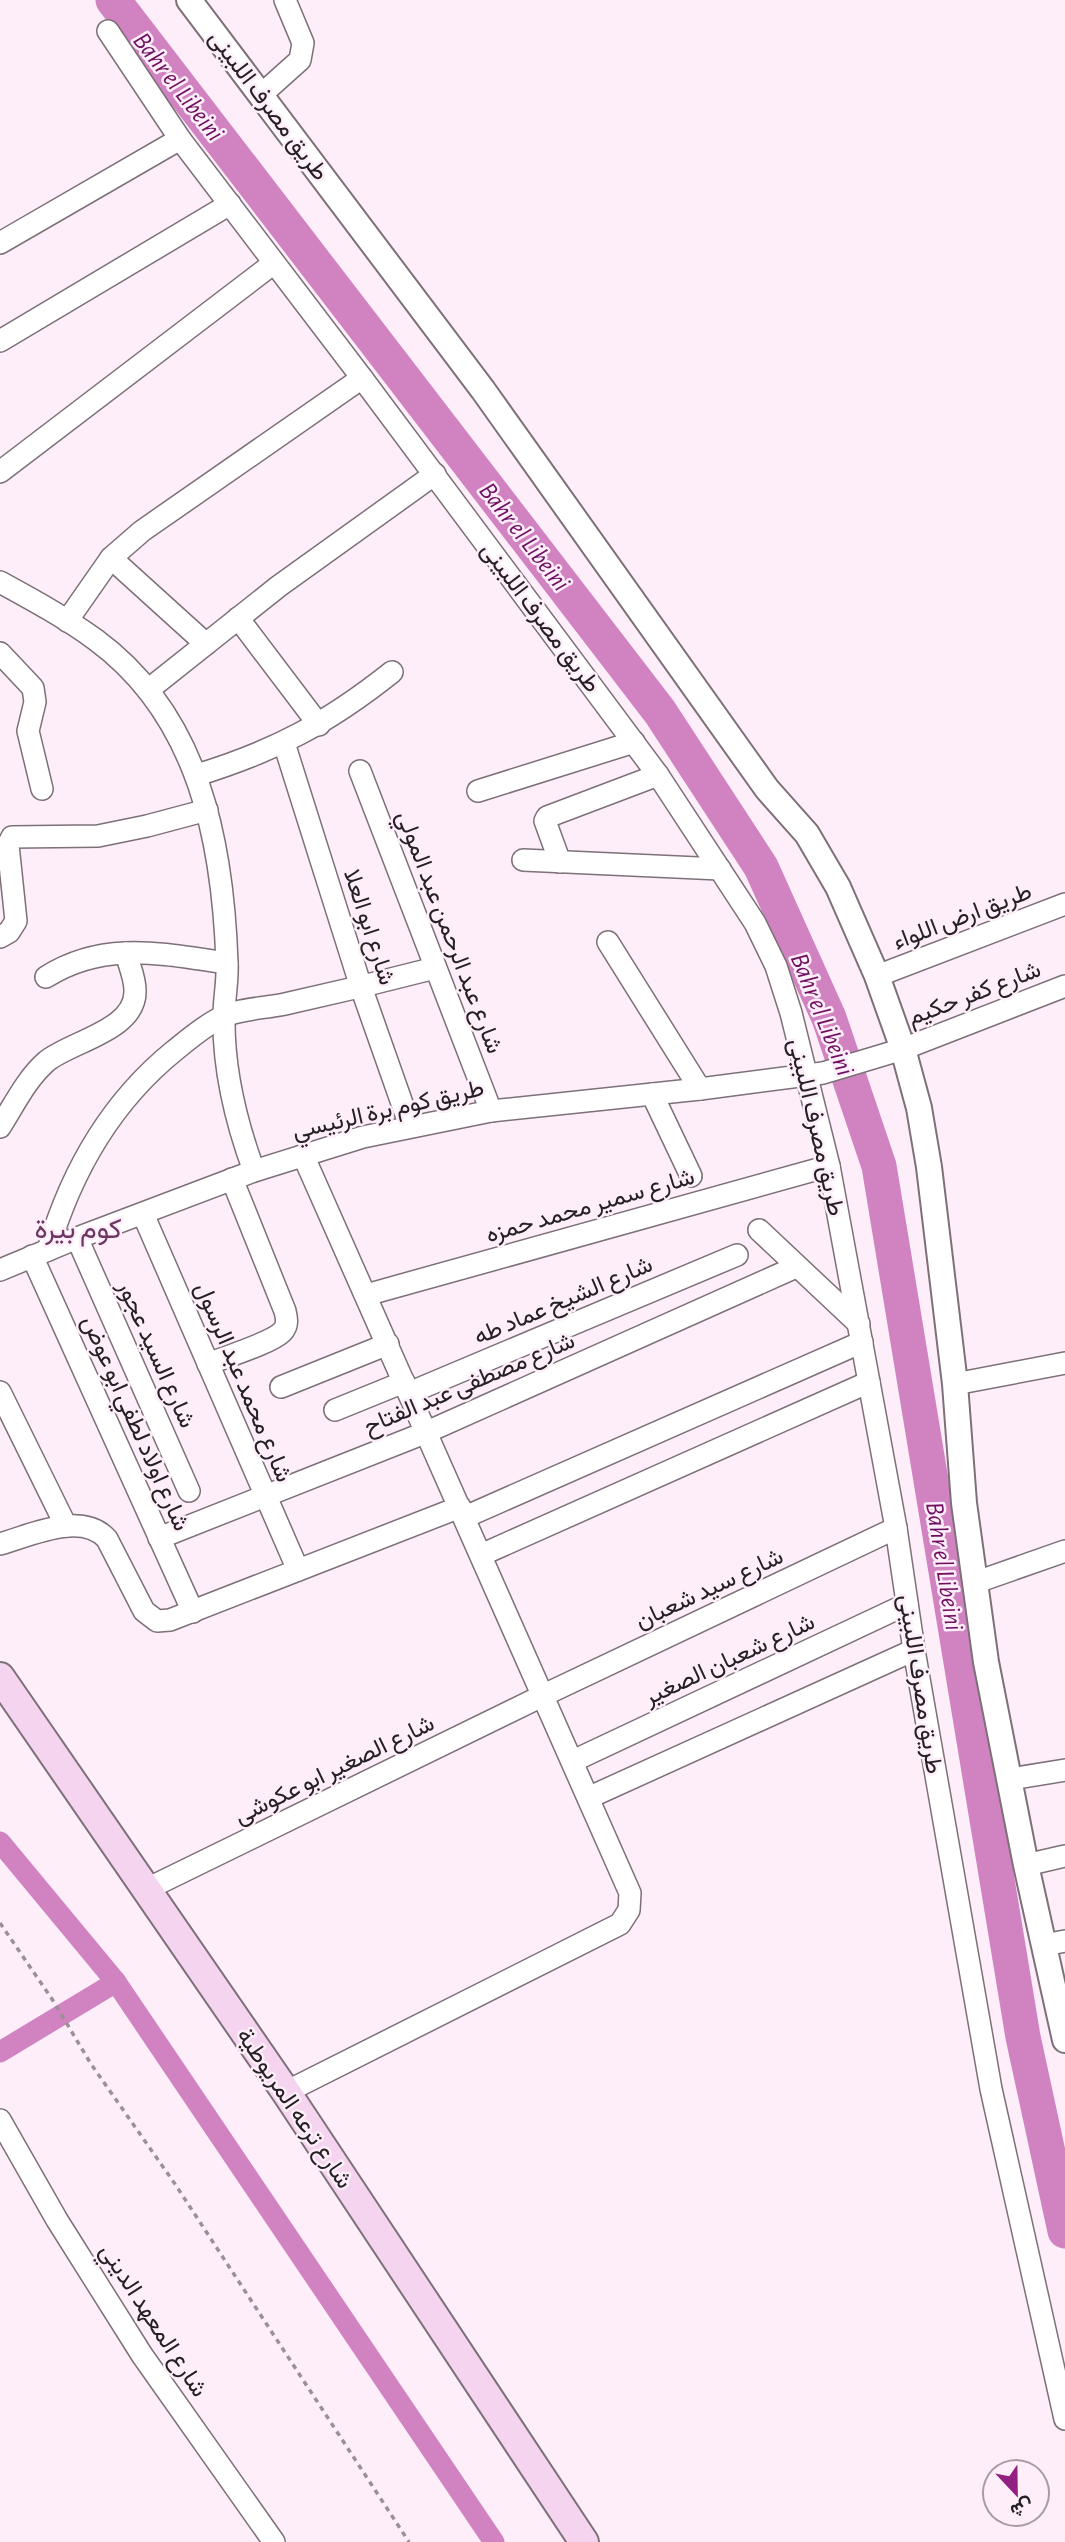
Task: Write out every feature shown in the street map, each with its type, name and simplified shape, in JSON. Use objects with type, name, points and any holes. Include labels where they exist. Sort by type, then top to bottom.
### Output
[{"type":"main road","name":"شارع ترعه المريوطية","points":[[0,1677],[286,2092],[584,2542]]},
{"type":"street","name":"طريق مصرف اللبينى","points":[[189,0],[483,390],[767,789],[807,834],[838,887],[877,976],[903,1049],[919,1108],[929,1167],[955,1384],[964,1503],[986,1662],[1026,1865],[1055,1943],[1065,2040]]},
{"type":"street","points":[[262,94],[300,60],[303,43],[285,0]]},
{"type":"street","name":"طريق مصرف اللبينى","points":[[108,31],[180,139],[435,474],[658,775],[755,923],[776,966],[829,1166],[897,1528],[914,1650],[991,2089],[1065,2419]]},
{"type":"street","points":[[0,243],[180,139]]},
{"type":"street","points":[[0,341],[230,204]]},
{"type":"street","points":[[0,472],[274,263]]},
{"type":"street","points":[[67,621],[111,558],[142,531],[362,378]]},
{"type":"street","points":[[148,690],[279,586],[435,474]]},
{"type":"street","points":[[111,558],[206,644]]},
{"type":"street","points":[[0,582],[97,640],[124,664],[148,690],[176,730],[197,775],[207,810],[222,896],[228,984],[224,1015],[232,1097],[238,1125],[254,1171]]},
{"type":"street","points":[[238,618],[319,725]]},
{"type":"street","points":[[0,653],[33,688],[35,695],[28,731],[42,789]]},
{"type":"street","points":[[197,775],[241,761],[319,725],[392,672]]},
{"type":"street","points":[[478,791],[634,742]]},
{"type":"street","name":"شارع ابو العلا","points":[[284,743],[361,987],[411,1126]]},
{"type":"street","name":"شارع عبد الرحمن عبد المولي","points":[[360,771],[491,1111]]},
{"type":"street","points":[[560,862],[545,821],[547,817],[658,775]]},
{"type":"street","points":[[0,937],[9,932],[16,921],[8,845],[12,837],[106,835],[207,810]]},
{"type":"street","points":[[523,860],[720,869]]},
{"type":"street","name":"طريق ارض اللواء","points":[[877,976],[1065,904]]},
{"type":"street","points":[[608,942],[700,1089]]},
{"type":"street","points":[[46,977],[65,965],[110,953],[160,955],[227,963]]},
{"type":"street","points":[[0,1127],[34,1074],[46,1062],[58,1053],[117,1024],[126,1016],[133,1004],[135,991],[126,953]]},
{"type":"street","points":[[40,1253],[73,1179],[112,1115],[136,1086],[192,1036],[224,1015],[361,987],[435,968]]},
{"type":"street","name":"شارع كفر حكيم","points":[[807,1076],[903,1049],[1065,986]]},
{"type":"street","name":"طريق كوم برة الرئيسي","points":[[0,1270],[254,1171],[411,1126],[491,1111],[807,1076]]},
{"type":"street","points":[[652,1094],[691,1176]]},
{"type":"street","points":[[286,2092],[620,1924],[629,1910],[630,1893],[590,1797],[303,1155]]},
{"type":"street","name":"شارع سمير محمد حمزه","points":[[366,1296],[829,1166]]},
{"type":"street","points":[[208,1364],[275,1337],[285,1329],[287,1323],[285,1311],[232,1179]]},
{"type":"street","name":"شارع محمد عبد الرسول","points":[[143,1213],[298,1570]]},
{"type":"street","points":[[0,1544],[66,1526],[81,1524],[98,1529],[107,1539],[144,1611],[157,1621],[170,1620],[193,1612],[298,1570],[462,1512],[860,1333],[760,1230]]},
{"type":"street","name":"شارع السيد عجور","points":[[77,1238],[189,1491]]},
{"type":"street","name":"شارع اولاد لطفي ابو عوض","points":[[40,1253],[159,1538],[193,1612]]},
{"type":"street","name":"شارع الشيخ عماد طه","points":[[335,1410],[407,1387],[737,1255]]},
{"type":"street","name":"شارع مصطفى عبد الفتاح","points":[[159,1538],[427,1432],[796,1267]]},
{"type":"street","points":[[281,1387],[388,1344]]},
{"type":"street","points":[[955,1384],[1065,1363]]},
{"type":"street","points":[[481,1555],[869,1382]]},
{"type":"street","points":[[0,1392],[66,1526]]},
{"type":"street","name":"شارع سيد شعبان","points":[[544,1695],[897,1528]]},
{"type":"street","points":[[974,1583],[1065,1551]]},
{"type":"street","name":"شارع شعبان الصغير","points":[[573,1761],[907,1605]]},
{"type":"street","points":[[590,1797],[914,1650]]},
{"type":"street","name":"شارع الصغير ابو عكوشى","points":[[147,1889],[544,1695]]},
{"type":"street","points":[[1010,1779],[1065,1770]]},
{"type":"street","points":[[1026,1865],[1065,1856]]},
{"type":"street","name":"شارع المعهد الديني","points":[[0,2120],[57,2220],[142,2355],[274,2542]]},
{"type":"path","points":[[0,1923],[52,1998],[91,2064],[175,2184],[409,2542]]},
{"type":"waterway","name":"Bahr el Libeini","points":[[113,0],[660,712],[761,867],[829,1018],[879,1166],[1023,2037],[1065,2231]]},
{"type":"waterway","points":[[0,1842],[116,1982],[494,2542]]},
{"type":"waterway","points":[[0,2052],[116,1982]]},
{"type":"district","name":"كوم بيرة","points":[[78,1228]]}]
